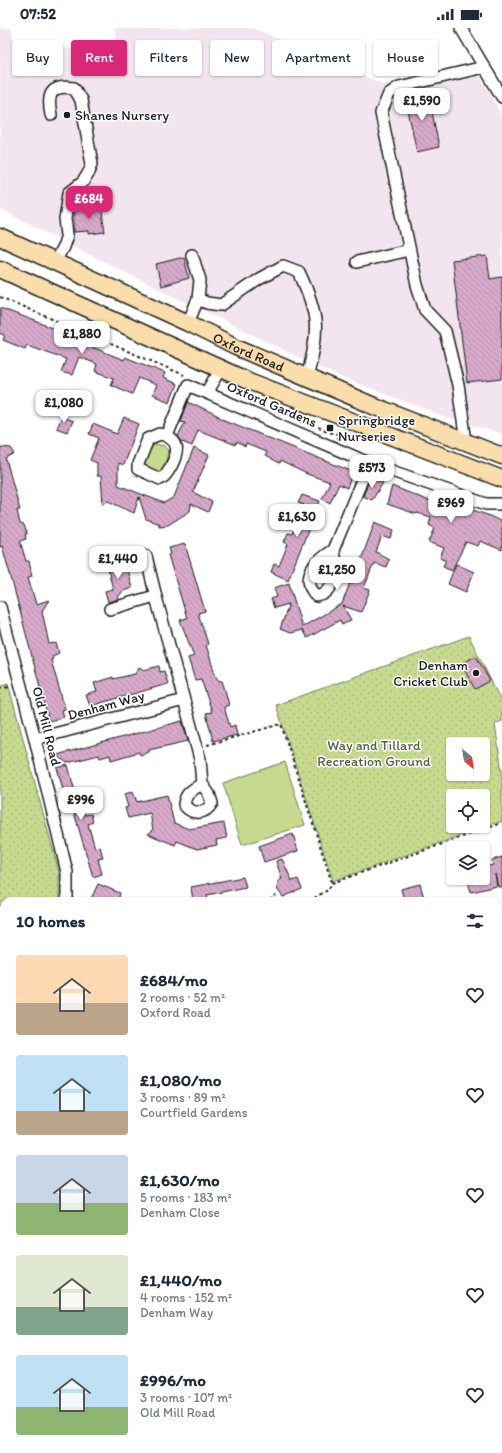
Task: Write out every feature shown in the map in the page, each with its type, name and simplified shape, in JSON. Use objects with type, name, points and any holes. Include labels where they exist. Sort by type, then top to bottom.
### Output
[{"type":"highway","name":"Oxford Road","points":[[0,237],[188,323],[236,347],[307,378],[502,456]]},
{"type":"highway","name":"Oxford Road","points":[[0,268],[221,369],[502,479]]},
{"type":"street","points":[[461,28],[502,97]]},
{"type":"street","points":[[466,442],[458,385],[445,331],[425,310],[417,285],[381,113],[389,94],[399,87],[484,67]]},
{"type":"street","points":[[51,115],[48,101],[53,91],[60,88],[74,88],[81,100],[92,164],[83,182],[69,193],[65,219],[67,235],[64,247],[55,262]]},
{"type":"street","points":[[357,262],[409,250]]},
{"type":"street","points":[[188,323],[198,299],[200,280],[192,255]]},
{"type":"street","points":[[198,299],[207,303],[222,304],[259,278],[283,266],[299,272],[309,293],[316,321],[315,344],[307,378]]},
{"type":"street","points":[[207,393],[221,369]]},
{"type":"street","points":[[167,436],[188,385]]},
{"type":"street","name":"Oxford Gardens","points":[[188,385],[370,463],[486,504],[502,504]]},
{"type":"street","points":[[333,550],[370,463]]},
{"type":"street","points":[[146,556],[156,598],[199,753],[202,784]]},
{"type":"street","points":[[110,609],[156,598]]},
{"type":"street","name":"Old Mill Road","points":[[0,607],[35,739],[67,872],[67,897]]},
{"type":"street","name":"Denham Way","points":[[35,739],[184,700]]},
{"type":"path","points":[[0,297],[189,377],[188,385]]},
{"type":"path","points":[[270,404],[327,432],[338,434],[336,448]]},
{"type":"path","points":[[199,753],[281,724],[332,883]]},
{"type":"path","points":[[316,897],[328,890],[332,883],[502,823]]},
{"type":"path","points":[[274,897],[278,894]]},
{"type":"shaded area","points":[[0,28],[11,28],[14,40],[12,40],[12,76],[63,76],[63,48],[71,49],[71,76],[127,76],[127,40],[117,40],[114,28],[253,28],[281,40],[272,40],[272,76],[364,76],[382,84],[416,76],[438,76],[438,71],[471,63],[490,93],[502,118],[502,434],[444,417],[333,374],[114,267],[0,209]]},
{"type":"green space","points":[[155,444],[165,446],[169,451],[162,472],[159,474],[144,466],[151,449]]},
{"type":"green space","name":"Way and Tillard Recreation Ground","points":[[469,636],[502,703],[502,721],[495,724],[502,772],[502,821],[490,825],[490,789],[446,789],[446,833],[468,833],[333,881],[276,705]]},
{"type":"green space","points":[[8,683],[59,872],[59,897],[0,897],[0,686]]},
{"type":"green space","points":[[285,762],[305,825],[242,845],[223,783]]},
{"type":"building","points":[[428,92],[439,147],[417,152],[405,97]]},
{"type":"building","points":[[101,206],[105,232],[89,234],[89,231],[74,232],[74,209]]},
{"type":"building","points":[[487,256],[490,279],[502,277],[502,379],[467,383],[452,260]]},
{"type":"building","points":[[184,257],[189,278],[161,286],[156,264]]},
{"type":"building","points":[[0,308],[38,322],[56,330],[55,332],[124,360],[125,357],[165,373],[163,378],[177,384],[170,402],[152,395],[156,385],[139,378],[132,394],[111,385],[114,378],[95,371],[97,364],[79,357],[72,375],[61,372],[66,359],[27,345],[25,349],[3,340],[5,335],[0,333]]},
{"type":"building","points":[[188,402],[225,420],[353,472],[347,488],[339,484],[330,503],[322,499],[330,482],[307,474],[280,461],[279,464],[265,456],[266,452],[246,444],[245,447],[237,442],[236,445],[198,430],[192,446],[182,442],[178,436],[185,422],[181,421]]},
{"type":"building","points":[[61,417],[72,421],[67,432],[56,428]]},
{"type":"building","points":[[124,418],[139,424],[123,465],[118,463],[118,485],[164,503],[174,497],[194,448],[209,455],[193,492],[212,502],[208,512],[191,504],[190,511],[168,525],[159,526],[159,524],[146,519],[139,497],[134,513],[108,501],[103,504],[101,476],[97,476],[97,463],[90,460],[99,438],[89,434],[93,424],[117,434]]},
{"type":"building","points":[[0,447],[11,448],[15,454],[6,459],[20,510],[17,510],[20,524],[24,525],[27,534],[25,534],[26,539],[20,541],[26,561],[29,561],[32,576],[28,577],[36,604],[49,600],[42,611],[49,644],[56,643],[59,653],[52,656],[53,659],[51,660],[65,709],[62,710],[64,717],[49,721],[12,581],[2,546],[0,547]]},
{"type":"building","points":[[370,478],[383,483],[372,500],[363,496]]},
{"type":"building","points":[[392,486],[449,507],[450,502],[490,516],[502,522],[502,550],[480,541],[478,546],[466,542],[452,570],[443,566],[446,560],[440,558],[444,548],[429,542],[435,528],[429,525],[431,517],[416,514],[387,504]]},
{"type":"building","points":[[302,495],[320,501],[288,580],[271,572],[274,564],[279,566],[288,544],[284,542],[288,533],[292,534],[304,505],[298,503]]},
{"type":"building","points":[[375,522],[394,530],[391,539],[382,536],[376,552],[389,559],[386,567],[374,563],[364,588],[370,590],[361,612],[343,606],[351,620],[342,625],[340,620],[307,638],[302,630],[290,633],[280,629],[289,604],[274,608],[271,599],[277,597],[274,588],[289,583],[302,627],[342,604],[350,583],[352,584]]},
{"type":"building","points":[[185,544],[205,611],[198,613],[208,644],[206,645],[216,677],[219,681],[222,681],[225,690],[229,705],[224,707],[230,727],[235,725],[237,735],[213,741],[206,713],[212,712],[201,679],[195,680],[188,658],[194,656],[180,620],[187,618],[168,555],[171,554],[169,548]]},
{"type":"building","points":[[124,559],[132,588],[123,591],[118,597],[119,599],[108,602],[105,591],[113,589],[108,570],[113,569],[110,562]]},
{"type":"building","points":[[456,564],[474,572],[466,592],[448,584]]},
{"type":"building","name":"Denham Cricket Club","points":[[476,656],[490,681],[475,689],[461,664]]},
{"type":"building","points":[[159,666],[160,672],[164,671],[168,684],[90,706],[86,695],[97,692],[94,683],[113,677],[113,679],[135,674],[139,667],[144,670]]},
{"type":"building","points":[[182,721],[188,741],[149,750],[149,752],[140,755],[139,752],[111,760],[110,755],[100,758],[99,755],[67,763],[57,755]]},
{"type":"building","points":[[68,765],[76,796],[79,795],[84,815],[91,814],[93,822],[88,824],[95,848],[100,846],[103,858],[98,859],[102,874],[93,877],[73,809],[69,810],[57,768]]},
{"type":"building","points":[[133,792],[137,802],[167,795],[174,823],[189,829],[224,823],[227,838],[216,840],[217,845],[197,849],[177,841],[175,845],[148,834],[153,830],[150,813],[128,818],[125,808],[128,807],[124,794]]},
{"type":"building","points":[[293,834],[298,851],[264,862],[259,846]]},
{"type":"building","points":[[502,857],[502,887],[498,887],[495,874],[497,886],[471,892],[469,885],[490,885],[490,866],[493,865],[492,860]]},
{"type":"building","points":[[282,859],[292,881],[298,879],[302,889],[283,897],[277,889],[278,881],[282,879],[276,861]]},
{"type":"building","points":[[243,877],[246,887],[207,895],[207,897],[192,897],[191,887]]},
{"type":"building","points":[[98,884],[120,893],[119,897],[92,897]]},
{"type":"building","points":[[420,884],[424,897],[402,897],[401,889]]},
{"type":"place","name":"Shanes Nursery","points":[[67,115]]},
{"type":"place","name":"Springbridge Nurseries","points":[[330,428]]},
{"type":"place","name":"Denham Cricket Club","points":[[476,673]]}]
